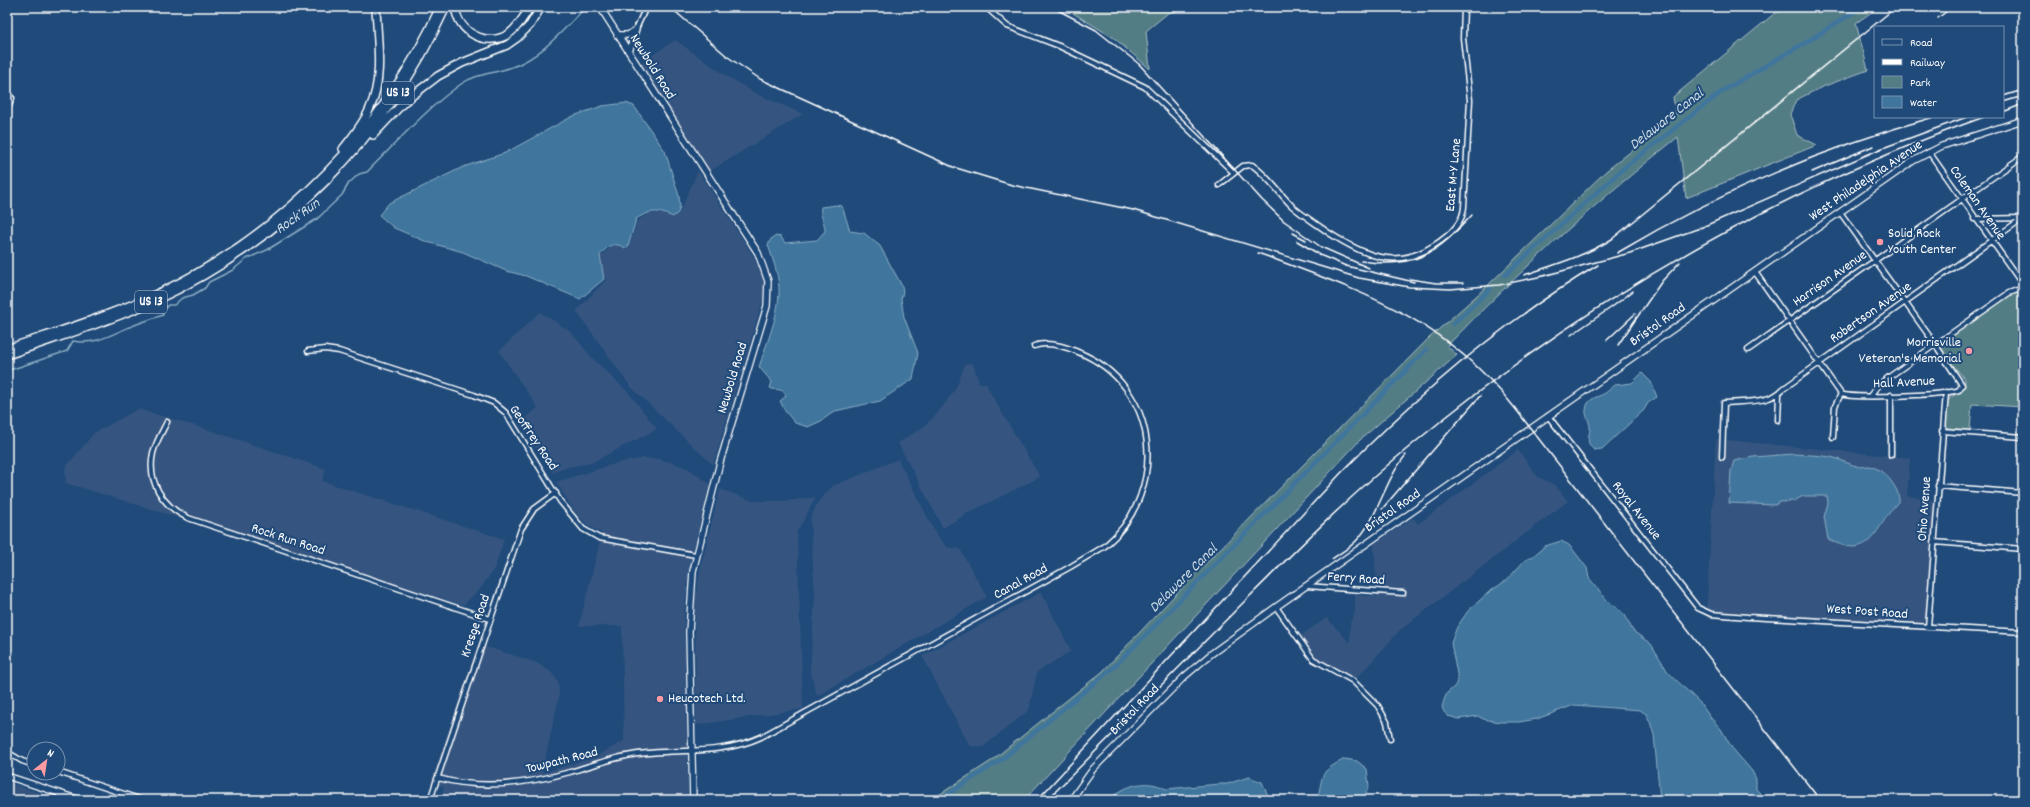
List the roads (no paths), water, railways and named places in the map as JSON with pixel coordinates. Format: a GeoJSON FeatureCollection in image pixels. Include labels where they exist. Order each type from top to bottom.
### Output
{"type":"FeatureCollection","features":[{"type":"Feature","properties":{"kind":"highway"},"geometry":{"type":"LineString","coordinates":[[312,188],[358,128],[373,103],[378,71],[376,7]]}},
{"type":"Feature","properties":{"kind":"highway","name":"US 13"},"geometry":{"type":"LineString","coordinates":[[7,349],[120,309],[176,284],[241,245],[277,218],[312,188],[344,155],[382,108],[415,56],[440,7]]}},
{"type":"Feature","properties":{"kind":"highway","name":"US 13"},"geometry":{"type":"LineString","coordinates":[[7,355],[122,314],[192,282],[269,232],[304,202],[337,170],[368,135],[399,92],[420,59],[446,7]]}},
{"type":"Feature","properties":{"kind":"highway"},"geometry":{"type":"LineString","coordinates":[[455,7],[459,20],[466,30],[478,37],[488,39],[501,37],[512,32],[530,7]]}},
{"type":"Feature","properties":{"kind":"highway"},"geometry":{"type":"LineString","coordinates":[[337,170],[361,148],[415,92],[454,66],[514,41],[528,29],[541,7]]}},
{"type":"Feature","properties":{"kind":"main road","name":"Newbold Road"},"geometry":{"type":"LineString","coordinates":[[600,7],[758,253],[768,281],[767,306],[720,462],[696,555],[690,592],[689,617],[693,800]]}},
{"type":"Feature","properties":{"kind":"main road"},"geometry":{"type":"LineString","coordinates":[[617,35],[628,35],[636,29]]}},
{"type":"Feature","properties":{"kind":"main road"},"geometry":{"type":"LineString","coordinates":[[629,52],[636,29]]}},
{"type":"Feature","properties":{"kind":"main road","name":"West Philadelphia Avenue"},"geometry":{"type":"LineString","coordinates":[[1754,272],[1929,152],[2023,120]]}},
{"type":"Feature","properties":{"kind":"main road","name":"Bristol Road"},"geometry":{"type":"LineString","coordinates":[[1071,800],[1093,770],[1188,673],[1211,654],[1754,272]]}},
{"type":"Feature","properties":{"kind":"main road"},"geometry":{"type":"LineString","coordinates":[[7,776],[80,800]]}},
{"type":"Feature","properties":{"kind":"street"},"geometry":{"type":"LineString","coordinates":[[636,29],[646,7]]}},
{"type":"Feature","properties":{"kind":"street"},"geometry":{"type":"LineString","coordinates":[[986,7],[1007,26],[1059,46],[1145,87],[1234,174]]}},
{"type":"Feature","properties":{"kind":"street","name":"East M-Y Lane"},"geometry":{"type":"LineString","coordinates":[[1219,185],[1245,165],[1252,166],[1304,215],[1351,246],[1372,256],[1388,258],[1405,257],[1421,252],[1436,244],[1463,217],[1470,100],[1463,38],[1464,7]]}},
{"type":"Feature","properties":{"kind":"street"},"geometry":{"type":"LineString","coordinates":[[7,110],[12,98]]}},
{"type":"Feature","properties":{"kind":"street","name":"Coleman Avenue"},"geometry":{"type":"LineString","coordinates":[[1929,152],[2023,287]]}},
{"type":"Feature","properties":{"kind":"street","name":"Harrison Avenue"},"geometry":{"type":"LineString","coordinates":[[1748,350],[2023,156]]}},
{"type":"Feature","properties":{"kind":"street"},"geometry":{"type":"LineString","coordinates":[[1840,212],[1935,344]]}},
{"type":"Feature","properties":{"kind":"street"},"geometry":{"type":"LineString","coordinates":[[1974,218],[2023,218]]}},
{"type":"Feature","properties":{"kind":"street","name":"Robertson Avenue"},"geometry":{"type":"LineString","coordinates":[[1722,457],[1724,403],[1766,399],[1778,395],[1783,389],[2023,218]]}},
{"type":"Feature","properties":{"kind":"street"},"geometry":{"type":"LineString","coordinates":[[1754,272],[1841,394],[1835,406],[1833,437]]}},
{"type":"Feature","properties":{"kind":"street"},"geometry":{"type":"LineString","coordinates":[[1870,396],[1879,384],[1935,344],[2009,293],[2023,287]]}},
{"type":"Feature","properties":{"kind":"street","name":"Canal Road"},"geometry":{"type":"LineString","coordinates":[[692,751],[736,746],[761,737],[1096,553],[1118,534],[1137,507],[1147,474],[1147,444],[1143,423],[1137,407],[1122,384],[1108,370],[1091,358],[1060,346],[1041,344],[1034,346]]}},
{"type":"Feature","properties":{"kind":"street","name":"Hall Avenue"},"geometry":{"type":"LineString","coordinates":[[1841,394],[1870,396],[1959,390],[1961,388],[1961,383],[1935,344]]}},
{"type":"Feature","properties":{"kind":"street","name":"Geoffrey Road"},"geometry":{"type":"LineString","coordinates":[[308,351],[325,349],[339,351],[474,395],[494,403],[511,419],[556,493],[578,525],[594,536],[696,555]]}},
{"type":"Feature","properties":{"kind":"street","name":"Ohio Avenue"},"geometry":{"type":"LineString","coordinates":[[1928,627],[1946,392]]}},
{"type":"Feature","properties":{"kind":"street"},"geometry":{"type":"LineString","coordinates":[[1778,395],[1778,420]]}},
{"type":"Feature","properties":{"kind":"street"},"geometry":{"type":"LineString","coordinates":[[1891,395],[1891,455]]}},
{"type":"Feature","properties":{"kind":"street","name":"Royal Avenue"},"geometry":{"type":"LineString","coordinates":[[1548,416],[1698,608],[1710,614]]}},
{"type":"Feature","properties":{"kind":"street","name":"Rock Run Road"},"geometry":{"type":"LineString","coordinates":[[167,422],[155,445],[152,470],[154,483],[160,496],[176,512],[188,518],[490,619]]}},
{"type":"Feature","properties":{"kind":"street"},"geometry":{"type":"LineString","coordinates":[[1942,431],[2023,437]]}},
{"type":"Feature","properties":{"kind":"street"},"geometry":{"type":"LineString","coordinates":[[1938,486],[2023,493]]}},
{"type":"Feature","properties":{"kind":"street","name":"Kresge Road"},"geometry":{"type":"LineString","coordinates":[[430,800],[514,548],[525,521],[534,509],[556,493]]}},
{"type":"Feature","properties":{"kind":"street"},"geometry":{"type":"LineString","coordinates":[[1934,542],[2023,549]]}},
{"type":"Feature","properties":{"kind":"street","name":"Ferry Road"},"geometry":{"type":"LineString","coordinates":[[1306,586],[1403,593]]}},
{"type":"Feature","properties":{"kind":"street"},"geometry":{"type":"LineString","coordinates":[[1276,607],[1313,659],[1353,681],[1378,706],[1387,722],[1390,739]]}},
{"type":"Feature","properties":{"kind":"street","name":"West Post Road"},"geometry":{"type":"LineString","coordinates":[[1710,614],[2023,632]]}},
{"type":"Feature","properties":{"kind":"street","name":"Towpath Road"},"geometry":{"type":"LineString","coordinates":[[438,778],[472,784],[524,782],[560,775],[630,755],[692,751]]}},
{"type":"Feature","properties":{"kind":"street"},"geometry":{"type":"LineString","coordinates":[[7,752],[26,762]]}},
{"type":"Feature","properties":{"kind":"street"},"geometry":{"type":"LineString","coordinates":[[66,775],[142,800]]}},
{"type":"Feature","properties":{"kind":"street"},"geometry":{"type":"LineString","coordinates":[[58,800],[60,794]]}},
{"type":"Feature","properties":{"kind":"water"},"geometry":{"type":"Polygon","coordinates":[[[626,103],[634,106],[665,151],[679,196],[680,207],[678,213],[673,217],[663,213],[654,212],[636,219],[628,247],[625,248],[614,245],[608,247],[600,255],[604,279],[580,299],[526,276],[506,271],[463,252],[427,242],[394,228],[379,215],[389,203],[463,167],[505,153],[573,116],[602,106],[626,103]]]}},
{"type":"Feature","properties":{"kind":"water"},"geometry":{"type":"Polygon","coordinates":[[[836,205],[842,206],[850,231],[864,233],[880,246],[902,286],[903,292],[901,299],[904,317],[918,353],[913,379],[880,401],[835,411],[821,421],[808,427],[795,423],[785,411],[780,401],[786,396],[781,390],[770,388],[772,382],[759,367],[774,321],[779,294],[777,275],[768,245],[771,239],[776,236],[781,237],[785,243],[817,240],[825,231],[821,207],[836,205]]]}},
{"type":"Feature","properties":{"kind":"water"},"geometry":{"type":"Polygon","coordinates":[[[1642,373],[1651,382],[1657,397],[1648,403],[1644,410],[1602,449],[1594,450],[1589,445],[1588,440],[1590,425],[1586,412],[1587,405],[1591,400],[1605,393],[1614,385],[1632,383],[1642,373]]]}},
{"type":"Feature","properties":{"kind":"water"},"geometry":{"type":"Polygon","coordinates":[[[1794,454],[1831,457],[1860,467],[1869,466],[1880,470],[1894,485],[1899,496],[1899,501],[1871,539],[1864,544],[1855,547],[1843,545],[1828,539],[1824,517],[1828,503],[1827,496],[1803,496],[1794,501],[1780,502],[1775,505],[1729,503],[1731,471],[1734,461],[1753,457],[1794,454]]]}},
{"type":"Feature","properties":{"kind":"water"},"geometry":{"type":"Polygon","coordinates":[[[1561,541],[1569,545],[1574,551],[1587,568],[1589,578],[1607,600],[1625,615],[1633,631],[1651,644],[1668,672],[1701,704],[1721,729],[1732,748],[1752,771],[1756,779],[1756,789],[1767,800],[1660,800],[1654,735],[1646,714],[1640,710],[1574,705],[1537,719],[1519,722],[1500,722],[1483,719],[1478,716],[1459,719],[1448,716],[1444,712],[1442,707],[1444,700],[1447,693],[1455,686],[1458,679],[1451,643],[1457,627],[1468,611],[1489,592],[1507,580],[1525,560],[1532,557],[1545,546],[1561,541]]]}},
{"type":"Feature","properties":{"kind":"water"},"geometry":{"type":"Polygon","coordinates":[[[1345,759],[1357,761],[1367,769],[1369,786],[1363,800],[1317,800],[1322,779],[1326,771],[1336,763],[1345,759]]]}},
{"type":"Feature","properties":{"kind":"water"},"geometry":{"type":"Polygon","coordinates":[[[1249,777],[1262,782],[1270,800],[1109,800],[1122,790],[1136,785],[1151,784],[1166,789],[1227,784],[1249,777]]]}},
{"type":"Feature","properties":{"kind":"waterway","name":"Rock Run"},"geometry":{"type":"LineString","coordinates":[[7,371],[67,351],[73,341],[95,341],[108,337],[136,324],[163,315],[163,311],[168,305],[174,305],[182,298],[193,295],[205,288],[209,282],[233,270],[246,259],[267,250],[317,219],[342,195],[349,183],[359,174],[367,172],[412,126],[448,94],[467,80],[523,63],[542,50],[583,10],[590,7]]}},
{"type":"Feature","properties":{"kind":"waterway","name":"Delaware Canal"},"geometry":{"type":"LineString","coordinates":[[1505,275],[1624,168],[1724,90],[1808,41],[1862,7]]}},
{"type":"Feature","properties":{"kind":"waterway","name":"Delaware Canal"},"geometry":{"type":"LineString","coordinates":[[1453,324],[1490,289]]}},
{"type":"Feature","properties":{"kind":"waterway","name":"Delaware Canal"},"geometry":{"type":"LineString","coordinates":[[939,800],[1002,759],[1114,667],[1426,350]]}},
{"type":"Feature","properties":{"kind":"railway"},"geometry":{"type":"LineString","coordinates":[[670,7],[728,57],[760,79],[953,167],[1012,185],[1133,210],[1359,278],[1409,287],[1450,289],[1499,285],[1543,276],[1630,253],[1700,228],[1880,149],[1964,118]]}},
{"type":"Feature","properties":{"kind":"railway"},"geometry":{"type":"LineString","coordinates":[[1052,7],[1096,30],[1139,64],[1262,200],[1284,221],[1321,247],[1369,268]]}},
{"type":"Feature","properties":{"kind":"railway"},"geometry":{"type":"LineString","coordinates":[[1524,275],[1558,264],[1602,245],[1612,239],[1896,7]]}},
{"type":"Feature","properties":{"kind":"railway"},"geometry":{"type":"LineString","coordinates":[[1938,18],[1952,7]]}},
{"type":"Feature","properties":{"kind":"railway"},"geometry":{"type":"LineString","coordinates":[[2004,96],[2023,90]]}},
{"type":"Feature","properties":{"kind":"railway"},"geometry":{"type":"LineString","coordinates":[[2004,102],[2023,96]]}},
{"type":"Feature","properties":{"kind":"railway"},"geometry":{"type":"LineString","coordinates":[[2004,112],[2023,104]]}},
{"type":"Feature","properties":{"kind":"railway"},"geometry":{"type":"LineString","coordinates":[[1617,253],[1654,231],[1771,174],[1852,143],[1931,118]]}},
{"type":"Feature","properties":{"kind":"railway"},"geometry":{"type":"LineString","coordinates":[[1047,800],[1256,590],[1367,483],[1414,443],[1479,392],[1546,343],[1614,297],[1685,255],[1758,215],[1832,179],[1907,146],[1981,118]]}},
{"type":"Feature","properties":{"kind":"railway"},"geometry":{"type":"LineString","coordinates":[[1812,172],[1873,146]]}},
{"type":"Feature","properties":{"kind":"railway"},"geometry":{"type":"LineString","coordinates":[[1361,261],[1396,263],[1424,256],[1447,240],[1472,215]]}},
{"type":"Feature","properties":{"kind":"railway"},"geometry":{"type":"LineString","coordinates":[[1293,233],[1306,240]]}},
{"type":"Feature","properties":{"kind":"railway"},"geometry":{"type":"LineString","coordinates":[[1297,241],[1322,256],[1346,266],[1414,282]]}},
{"type":"Feature","properties":{"kind":"railway"},"geometry":{"type":"LineString","coordinates":[[1258,253],[1332,281],[1398,310],[1458,350],[1486,376],[1514,407],[1820,800]]}},
{"type":"Feature","properties":{"kind":"railway"},"geometry":{"type":"LineString","coordinates":[[1618,345],[1662,281],[1680,262]]}},
{"type":"Feature","properties":{"kind":"railway"},"geometry":{"type":"LineString","coordinates":[[1037,800],[1341,473],[1400,415],[1463,360],[1529,310],[1598,265]]}},
{"type":"Feature","properties":{"kind":"railway"},"geometry":{"type":"LineString","coordinates":[[1410,279],[1436,283],[1463,283]]}},
{"type":"Feature","properties":{"kind":"railway"},"geometry":{"type":"LineString","coordinates":[[1571,335],[1633,291]]}},
{"type":"Feature","properties":{"kind":"railway"},"geometry":{"type":"LineString","coordinates":[[1607,340],[1635,314]]}},
{"type":"Feature","properties":{"kind":"railway"},"geometry":{"type":"LineString","coordinates":[[1382,509],[1480,396]]}},
{"type":"Feature","properties":{"kind":"railway"},"geometry":{"type":"LineString","coordinates":[[1332,559],[1351,546],[1365,531],[1392,476],[1406,455]]}},
{"type":"Feature","properties":{"kind":"place","name":"Solid Rock Youth Center"},"geometry":{"type":"Point","coordinates":[1880,242]}},
{"type":"Feature","properties":{"kind":"place","name":"Morrisville Veteran's Memorial"},"geometry":{"type":"Point","coordinates":[1969,351]}},
{"type":"Feature","properties":{"kind":"place","name":"Heucotech Ltd."},"geometry":{"type":"Point","coordinates":[660,699]}}]}
